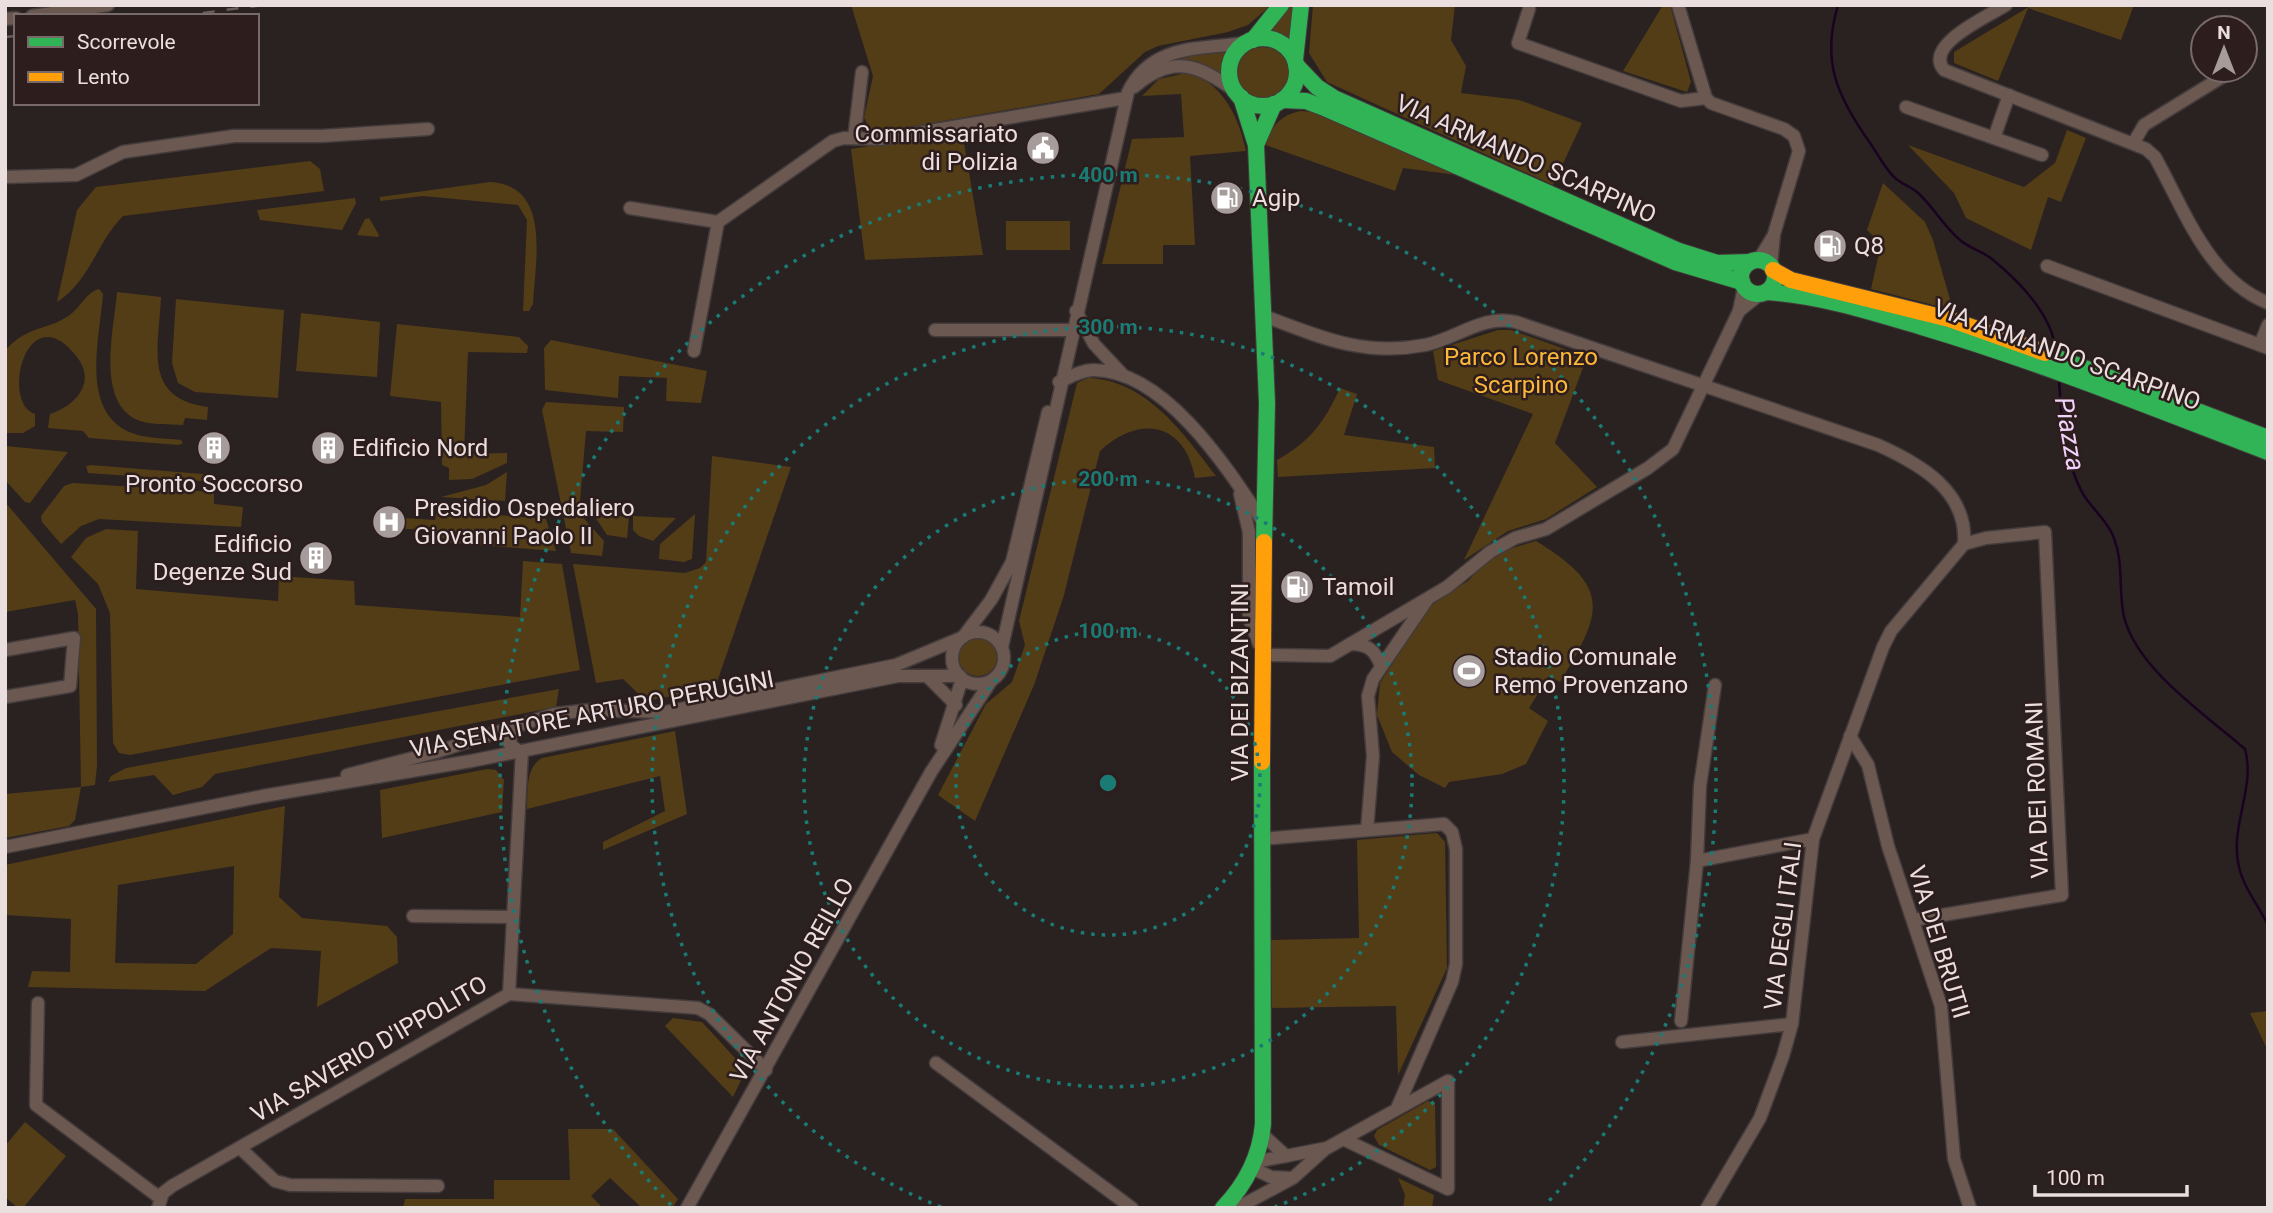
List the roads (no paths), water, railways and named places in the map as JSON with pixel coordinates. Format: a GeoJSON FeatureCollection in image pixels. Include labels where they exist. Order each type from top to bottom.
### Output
{"type":"FeatureCollection","features":[{"type":"Feature","properties":{"kind":"street"},"geometry":{"type":"LineString","coordinates":[[47,14],[108,5]]}},
{"type":"Feature","properties":{"kind":"street"},"geometry":{"type":"LineString","coordinates":[[1238,94],[1230,70],[1232,60],[1281,5]]}},
{"type":"Feature","properties":{"kind":"street"},"geometry":{"type":"LineString","coordinates":[[631,208],[718,222],[833,141],[854,138],[881,139],[1127,95],[1143,78],[1178,65],[1209,72],[1238,94],[1260,106],[1278,102],[1295,85],[1301,5]]}},
{"type":"Feature","properties":{"kind":"street"},"geometry":{"type":"LineString","coordinates":[[1678,5],[1706,98],[1711,103],[1784,129],[1798,142],[1800,150],[1763,265]]}},
{"type":"Feature","properties":{"kind":"street"},"geometry":{"type":"LineString","coordinates":[[2006,5],[1940,49],[1939,64],[1944,70],[2134,142],[2155,157],[2216,266],[2238,288],[2268,303]]}},
{"type":"Feature","properties":{"kind":"street"},"geometry":{"type":"LineString","coordinates":[[1529,9],[1518,43],[1681,101],[1706,98]]}},
{"type":"Feature","properties":{"kind":"street"},"geometry":{"type":"LineString","coordinates":[[1059,382],[1052,435],[1002,647],[1002,670],[990,681],[976,684],[961,678],[952,657],[962,638],[991,600],[1012,562],[1047,416],[1072,330],[1127,95],[1137,74],[1159,57],[1273,40],[1282,44],[1296,62]]}},
{"type":"Feature","properties":{"kind":"street","name":"VIA ARMANDO SCARPINO"},"geometry":{"type":"LineString","coordinates":[[1296,62],[1317,87],[1334,98],[1626,228],[1717,263],[1763,265],[1791,280],[1949,319],[2268,452]]}},
{"type":"Feature","properties":{"kind":"street"},"geometry":{"type":"LineString","coordinates":[[854,138],[862,72]]}},
{"type":"Feature","properties":{"kind":"street"},"geometry":{"type":"LineString","coordinates":[[2134,142],[2144,125],[2209,84]]}},
{"type":"Feature","properties":{"kind":"street","name":"VIA DEI BIZANTINI"},"geometry":{"type":"LineString","coordinates":[[1223,1208],[1253,1165],[1263,1135],[1262,652],[1259,529],[1265,491],[1264,316],[1256,145],[1238,94]]}},
{"type":"Feature","properties":{"kind":"street"},"geometry":{"type":"LineString","coordinates":[[1994,138],[2009,95]]}},
{"type":"Feature","properties":{"kind":"street","name":"VIA ARMANDO SCARPINO"},"geometry":{"type":"LineString","coordinates":[[1278,102],[1306,101],[1322,107],[1675,262],[1763,293],[1784,293],[1877,314],[2044,360]]}},
{"type":"Feature","properties":{"kind":"street","name":"VIA DEI BIZANTINI"},"geometry":{"type":"LineString","coordinates":[[1256,145],[1278,102]]}},
{"type":"Feature","properties":{"kind":"street"},"geometry":{"type":"LineString","coordinates":[[1906,107],[2042,155]]}},
{"type":"Feature","properties":{"kind":"street"},"geometry":{"type":"LineString","coordinates":[[5,177],[76,175],[124,152],[222,138],[323,136],[428,129]]}},
{"type":"Feature","properties":{"kind":"street"},"geometry":{"type":"LineString","coordinates":[[694,351],[718,222]]}},
{"type":"Feature","properties":{"kind":"street"},"geometry":{"type":"LineString","coordinates":[[1262,652],[1317,658],[1330,656],[1447,587],[1490,551],[1515,538],[1546,528],[1648,468],[1673,449],[1739,311],[1744,269],[1763,265]]}},
{"type":"Feature","properties":{"kind":"street"},"geometry":{"type":"LineString","coordinates":[[1739,311],[1775,281],[1763,265]]}},
{"type":"Feature","properties":{"kind":"street"},"geometry":{"type":"LineString","coordinates":[[2047,266],[2264,346],[2268,325]]}},
{"type":"Feature","properties":{"kind":"street"},"geometry":{"type":"LineString","coordinates":[[1076,312],[1094,344],[1124,376],[1155,394],[1200,432],[1239,487],[1259,529]]}},
{"type":"Feature","properties":{"kind":"street"},"geometry":{"type":"LineString","coordinates":[[1264,316],[1360,349],[1425,345],[1496,319],[1505,319],[1878,445],[1909,459],[1932,474],[1949,492],[1960,513],[1965,531],[1964,544]]}},
{"type":"Feature","properties":{"kind":"street"},"geometry":{"type":"LineString","coordinates":[[936,330],[1072,330]]}},
{"type":"Feature","properties":{"kind":"street"},"geometry":{"type":"LineString","coordinates":[[1059,382],[1082,371],[1096,370],[1124,376]]}},
{"type":"Feature","properties":{"kind":"street","name":"VIA ARMANDO SCARPINO"},"geometry":{"type":"LineString","coordinates":[[2088,377],[2268,438]]}},
{"type":"Feature","properties":{"kind":"street"},"geometry":{"type":"LineString","coordinates":[[1239,487],[1251,498],[1265,491]]}},
{"type":"Feature","properties":{"kind":"street","name":"VIA DEI ROMANI"},"geometry":{"type":"LineString","coordinates":[[1913,920],[2063,895],[2045,532],[1986,538],[1964,544]]}},
{"type":"Feature","properties":{"kind":"street","name":"VIA DEGLI ITALI"},"geometry":{"type":"LineString","coordinates":[[1707,1208],[1760,1118],[1792,1024],[1813,839],[1850,736],[1891,631],[1964,544]]}},
{"type":"Feature","properties":{"kind":"street"},"geometry":{"type":"LineString","coordinates":[[1367,831],[1373,756],[1368,696],[1373,679],[1430,595]]}},
{"type":"Feature","properties":{"kind":"street"},"geometry":{"type":"LineString","coordinates":[[962,638],[985,632],[992,635],[1002,647]]}},
{"type":"Feature","properties":{"kind":"street"},"geometry":{"type":"LineString","coordinates":[[5,650],[74,638],[70,686],[5,697]]}},
{"type":"Feature","properties":{"kind":"street","name":"VIA SENATORE ARTURO PERUGINI"},"geometry":{"type":"LineString","coordinates":[[262,796],[436,752],[515,725],[562,713],[603,710],[657,712],[677,709],[896,665],[962,638]]}},
{"type":"Feature","properties":{"kind":"street"},"geometry":{"type":"LineString","coordinates":[[1350,644],[1369,648],[1377,654],[1381,666]]}},
{"type":"Feature","properties":{"kind":"street","name":"VIA SENATORE ARTURO PERUGINI"},"geometry":{"type":"LineString","coordinates":[[5,847],[262,796],[520,751],[898,676],[961,678]]}},
{"type":"Feature","properties":{"kind":"street"},"geometry":{"type":"LineString","coordinates":[[929,678],[956,705]]}},
{"type":"Feature","properties":{"kind":"street","name":"VIA ANTONIO REILLO"},"geometry":{"type":"LineString","coordinates":[[931,772],[956,705],[961,678]]}},
{"type":"Feature","properties":{"kind":"street","name":"VIA ANTONIO REILLO"},"geometry":{"type":"LineString","coordinates":[[687,1208],[931,772],[990,681]]}},
{"type":"Feature","properties":{"kind":"street"},"geometry":{"type":"LineString","coordinates":[[1681,1021],[1698,861],[1700,786],[1715,685]]}},
{"type":"Feature","properties":{"kind":"street"},"geometry":{"type":"LineString","coordinates":[[600,734],[610,729],[614,721],[603,710]]}},
{"type":"Feature","properties":{"kind":"street","name":"VIA SAVERIO D'IPPOLITO"},"geometry":{"type":"LineString","coordinates":[[159,1203],[172,1186],[509,994],[520,751],[509,743],[515,725]]}},
{"type":"Feature","properties":{"kind":"street","name":"VIA DEI BRUTII"},"geometry":{"type":"LineString","coordinates":[[1850,736],[1868,765],[1888,846],[1941,1006],[1954,1159],[1970,1208]]}},
{"type":"Feature","properties":{"kind":"street"},"geometry":{"type":"LineString","coordinates":[[1262,839],[1444,824],[1452,832],[1456,849],[1455,964],[1452,982],[1398,1106]]}},
{"type":"Feature","properties":{"kind":"street"},"geometry":{"type":"LineString","coordinates":[[1698,861],[1813,839]]}},
{"type":"Feature","properties":{"kind":"street"},"geometry":{"type":"LineString","coordinates":[[413,916],[512,917]]}},
{"type":"Feature","properties":{"kind":"street"},"geometry":{"type":"LineString","coordinates":[[509,994],[698,1008],[709,1014],[766,1070]]}},
{"type":"Feature","properties":{"kind":"street"},"geometry":{"type":"LineString","coordinates":[[38,1003],[36,1105],[159,1203]]}},
{"type":"Feature","properties":{"kind":"street"},"geometry":{"type":"LineString","coordinates":[[1622,1042],[1792,1024]]}},
{"type":"Feature","properties":{"kind":"street"},"geometry":{"type":"LineString","coordinates":[[936,1063],[1132,1208]]}},
{"type":"Feature","properties":{"kind":"street"},"geometry":{"type":"LineString","coordinates":[[1237,1208],[1293,1178],[1327,1148],[1398,1106],[1448,1081],[1448,1189],[1343,1139]]}},
{"type":"Feature","properties":{"kind":"street"},"geometry":{"type":"LineString","coordinates":[[1263,1135],[1286,1156]]}},
{"type":"Feature","properties":{"kind":"street"},"geometry":{"type":"LineString","coordinates":[[240,1148],[275,1181],[290,1185],[438,1186]]}},
{"type":"Feature","properties":{"kind":"street"},"geometry":{"type":"LineString","coordinates":[[1253,1165],[1327,1148]]}},
{"type":"Feature","properties":{"kind":"street"},"geometry":{"type":"LineString","coordinates":[[1253,1165],[1271,1177],[1293,1178]]}},
{"type":"Feature","properties":{"kind":"waterway","name":"Piazza"},"geometry":{"type":"LineString","coordinates":[[1838,5],[1833,25],[1832,61],[1841,94],[1858,126],[1895,178],[1917,192],[1960,240],[1992,259],[2024,289],[2049,326],[2056,352]]}},
{"type":"Feature","properties":{"kind":"waterway","name":"Piazza"},"geometry":{"type":"LineString","coordinates":[[2059,380],[2063,423],[2072,468],[2083,494],[2114,538],[2119,558],[2124,617],[2131,636],[2143,655],[2175,690],[2245,749],[2247,778],[2237,852],[2244,882],[2268,925]]}},
{"type":"Feature","properties":{"kind":"railway"},"geometry":{"type":"LineString","coordinates":[[194,14],[264,5]]}},
{"type":"Feature","properties":{"kind":"railway"},"geometry":{"type":"LineString","coordinates":[[5,37],[14,36]]}},
{"type":"Feature","properties":{"kind":"place","name":"Commissariato di Polizia"},"geometry":{"type":"Point","coordinates":[1043,148]}},
{"type":"Feature","properties":{"kind":"place","name":"Agip"},"geometry":{"type":"Point","coordinates":[1227,198]}},
{"type":"Feature","properties":{"kind":"place","name":"Q8"},"geometry":{"type":"Point","coordinates":[1830,246]}},
{"type":"Feature","properties":{"kind":"place","name":"Pronto Soccorso"},"geometry":{"type":"Point","coordinates":[214,448]}},
{"type":"Feature","properties":{"kind":"place","name":"Edificio Nord"},"geometry":{"type":"Point","coordinates":[328,448]}},
{"type":"Feature","properties":{"kind":"place","name":"Presidio Ospedaliero Giovanni Paolo II"},"geometry":{"type":"Point","coordinates":[389,522]}},
{"type":"Feature","properties":{"kind":"place","name":"Edificio Degenze Sud"},"geometry":{"type":"Point","coordinates":[316,558]}},
{"type":"Feature","properties":{"kind":"place","name":"Tamoil"},"geometry":{"type":"Point","coordinates":[1297,587]}},
{"type":"Feature","properties":{"kind":"place","name":"Stadio Comunale Remo Provenzano"},"geometry":{"type":"Point","coordinates":[1469,671]}},
{"type":"Feature","properties":{"kind":"park label","name":"Parco Lorenzo Scarpino"},"geometry":{"type":"Point","coordinates":[1521,371]}}]}
